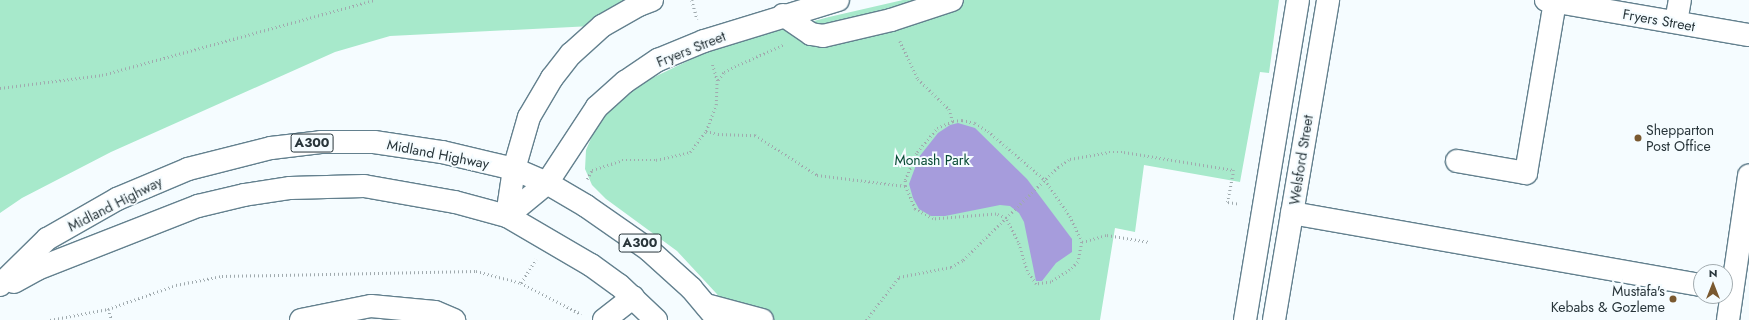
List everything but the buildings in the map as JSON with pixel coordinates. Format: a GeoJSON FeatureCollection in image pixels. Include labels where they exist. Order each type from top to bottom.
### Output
{"type":"FeatureCollection","features":[{"type":"Feature","properties":{"kind":"main road"},"geometry":{"type":"LineString","coordinates":[[507,216],[514,168],[529,117],[552,78],[571,54],[602,26],[639,5],[652,0]]}},
{"type":"Feature","properties":{"kind":"main road","name":"Fryers Street"},"geometry":{"type":"LineString","coordinates":[[507,216],[547,183],[597,106],[625,82],[658,60],[685,48],[783,15],[838,0]]}},
{"type":"Feature","properties":{"kind":"main road"},"geometry":{"type":"LineString","coordinates":[[783,15],[809,34],[823,36],[891,20],[952,0]]}},
{"type":"Feature","properties":{"kind":"main road","name":"Welsford Street"},"geometry":{"type":"LineString","coordinates":[[1245,320],[1298,0]]}},
{"type":"Feature","properties":{"kind":"main road","name":"Welsford Street"},"geometry":{"type":"LineString","coordinates":[[1274,320],[1328,0]]}},
{"type":"Feature","properties":{"kind":"main road"},"geometry":{"type":"LineString","coordinates":[[1676,22],[1680,0]]}},
{"type":"Feature","properties":{"kind":"main road"},"geometry":{"type":"LineString","coordinates":[[1457,161],[1526,173],[1550,1]]}},
{"type":"Feature","properties":{"kind":"main road","name":"Fryers Street"},"geometry":{"type":"LineString","coordinates":[[1550,1],[1749,35]]}},
{"type":"Feature","properties":{"kind":"main road"},"geometry":{"type":"LineString","coordinates":[[1276,133],[1305,138]]}},
{"type":"Feature","properties":{"kind":"main road","name":"Midland Highway"},"geometry":{"type":"LineString","coordinates":[[0,285],[47,239],[84,217],[146,186],[220,158],[271,148],[321,142],[374,142],[442,152],[514,168],[547,183],[624,230],[649,250],[712,312]]}},
{"type":"Feature","properties":{"kind":"main road"},"geometry":{"type":"LineString","coordinates":[[1733,268],[1749,176]]}},
{"type":"Feature","properties":{"kind":"main road","name":"Midland Highway"},"geometry":{"type":"LineString","coordinates":[[0,290],[37,269],[163,219],[206,204],[275,190],[364,186],[447,200],[507,216],[584,261],[632,297],[656,320]]}},
{"type":"Feature","properties":{"kind":"main road"},"geometry":{"type":"LineString","coordinates":[[1292,213],[1693,285]]}},
{"type":"Feature","properties":{"kind":"main road"},"geometry":{"type":"LineString","coordinates":[[1256,252],[1285,256]]}},
{"type":"Feature","properties":{"kind":"main road"},"geometry":{"type":"LineString","coordinates":[[604,320],[632,297]]}},
{"type":"Feature","properties":{"kind":"main road"},"geometry":{"type":"LineString","coordinates":[[1728,320],[1729,304]]}},
{"type":"Feature","properties":{"kind":"main road"},"geometry":{"type":"LineString","coordinates":[[301,320],[371,306],[435,312],[454,320]]}},
{"type":"Feature","properties":{"kind":"main road"},"geometry":{"type":"LineString","coordinates":[[712,312],[762,320]]}},
{"type":"Feature","properties":{"kind":"path"},"geometry":{"type":"LineString","coordinates":[[0,88],[102,75],[375,0]]}},
{"type":"Feature","properties":{"kind":"path"},"geometry":{"type":"LineString","coordinates":[[891,20],[918,79],[949,109],[953,121]]}},
{"type":"Feature","properties":{"kind":"path"},"geometry":{"type":"LineString","coordinates":[[592,170],[622,160],[656,160],[690,152],[706,131],[716,105],[717,81],[724,72],[809,34]]}},
{"type":"Feature","properties":{"kind":"path"},"geometry":{"type":"LineString","coordinates":[[953,121],[975,123],[988,131],[1045,180],[1070,216],[1082,242],[1078,262],[1070,270],[1051,282],[1036,284],[1026,271],[1018,242],[1006,218],[996,214],[933,219],[915,209],[905,186],[909,168],[917,152],[937,128],[953,121]]}},
{"type":"Feature","properties":{"kind":"path"},"geometry":{"type":"LineString","coordinates":[[706,131],[718,134],[755,135],[817,175],[905,186]]}},
{"type":"Feature","properties":{"kind":"path"},"geometry":{"type":"LineString","coordinates":[[866,320],[899,277],[951,267],[963,260],[1012,214],[1045,180],[1070,159],[1109,152],[1148,155],[1234,170],[1228,202],[1263,208]]}},
{"type":"Feature","properties":{"kind":"path"},"geometry":{"type":"LineString","coordinates":[[1082,242],[1107,235],[1149,242]]}},
{"type":"Feature","properties":{"kind":"path"},"geometry":{"type":"LineString","coordinates":[[50,320],[108,310],[176,285],[222,276],[476,271],[521,283],[583,315]]}},
{"type":"Feature","properties":{"kind":"path"},"geometry":{"type":"LineString","coordinates":[[108,310],[112,320]]}},
{"type":"Feature","properties":{"kind":"green space"},"geometry":{"type":"Polygon","coordinates":[[[0,0],[644,0],[592,26],[390,36],[335,52],[111,152],[22,198],[0,213],[0,0]]]}},
{"type":"Feature","properties":{"kind":"green space","name":"Monash Park"},"geometry":{"type":"Polygon","coordinates":[[[903,0],[1279,0],[1269,73],[1260,72],[1240,182],[1144,165],[1135,232],[1115,228],[1100,320],[741,320],[677,251],[606,199],[592,185],[585,169],[586,150],[596,127],[617,102],[648,80],[717,47],[829,17],[903,0]]]}},
{"type":"Feature","properties":{"kind":"shaded area"},"geometry":{"type":"Polygon","coordinates":[[[958,123],[975,128],[1027,179],[1072,239],[1072,252],[1056,263],[1042,281],[1036,281],[1024,222],[1019,213],[1010,206],[1000,205],[945,216],[931,216],[919,209],[913,198],[909,184],[919,157],[938,133],[950,125],[958,123]]]}},
{"type":"Feature","properties":{"kind":"place","name":"Shepparton Post Office"},"geometry":{"type":"Point","coordinates":[1638,138]}},
{"type":"Feature","properties":{"kind":"place","name":"Mustafa's Kebabs & Gozleme"},"geometry":{"type":"Point","coordinates":[1673,299]}}]}
